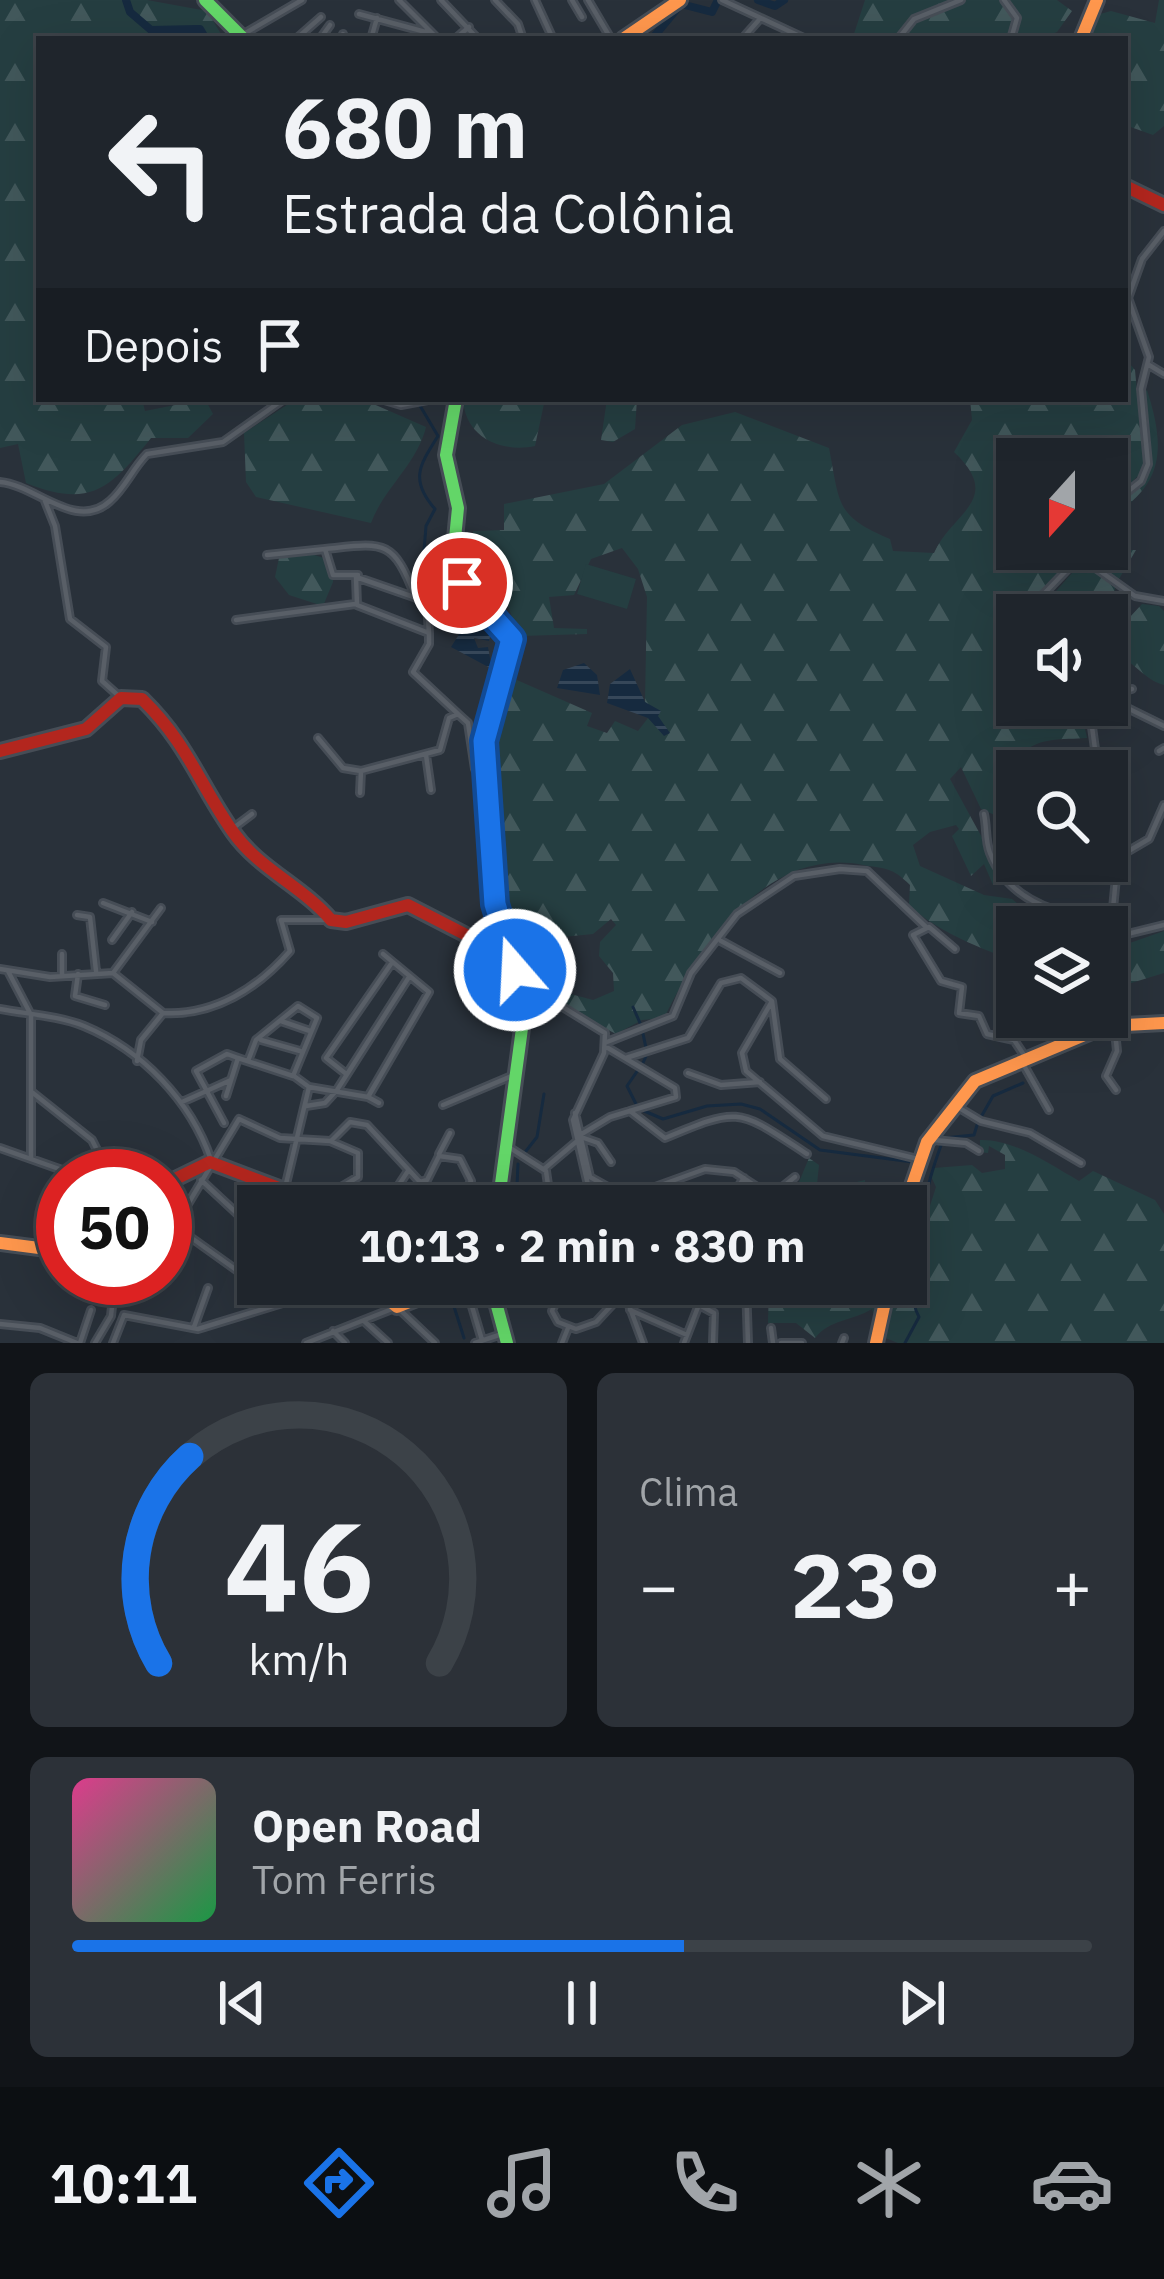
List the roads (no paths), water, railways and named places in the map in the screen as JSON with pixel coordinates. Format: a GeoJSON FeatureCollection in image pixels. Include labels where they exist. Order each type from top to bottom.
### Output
{"type":"FeatureCollection","features":[{"type":"Feature","properties":{"kind":"main road"},"geometry":{"type":"LineString","coordinates":[[627,36],[680,0]]}},
{"type":"Feature","properties":{"kind":"main road"},"geometry":{"type":"LineString","coordinates":[[1082,36],[1097,0]]}},
{"type":"Feature","properties":{"kind":"main road"},"geometry":{"type":"LineString","coordinates":[[212,1],[242,36]]}},
{"type":"Feature","properties":{"kind":"main road"},"geometry":{"type":"LineString","coordinates":[[1128,187],[1164,205]]}},
{"type":"Feature","properties":{"kind":"main road"},"geometry":{"type":"LineString","coordinates":[[455,402],[446,455],[458,508],[451,543],[468,591],[512,639],[485,726],[495,904],[518,978],[524,1021],[501,1185]]}},
{"type":"Feature","properties":{"kind":"main road"},"geometry":{"type":"LineString","coordinates":[[0,751],[86,729],[121,698],[142,699],[170,722],[231,830],[268,870],[306,891],[331,920],[346,922],[408,905],[495,946],[513,960]]}},
{"type":"Feature","properties":{"kind":"main road"},"geometry":{"type":"LineString","coordinates":[[1128,1024],[1164,1023]]}},
{"type":"Feature","properties":{"kind":"main road"},"geometry":{"type":"LineString","coordinates":[[910,1185],[928,1140],[975,1081],[1075,1038]]}},
{"type":"Feature","properties":{"kind":"main road"},"geometry":{"type":"LineString","coordinates":[[192,1170],[211,1161],[276,1185]]}},
{"type":"Feature","properties":{"kind":"main road"},"geometry":{"type":"LineString","coordinates":[[0,1243],[36,1248]]}},
{"type":"Feature","properties":{"kind":"main road"},"geometry":{"type":"LineString","coordinates":[[395,1305],[402,1305]]}},
{"type":"Feature","properties":{"kind":"main road"},"geometry":{"type":"LineString","coordinates":[[496,1305],[504,1339]]}},
{"type":"Feature","properties":{"kind":"main road"},"geometry":{"type":"LineString","coordinates":[[876,1343],[884,1305]]}},
{"type":"Feature","properties":{"kind":"street"},"geometry":{"type":"LineString","coordinates":[[245,36],[302,0]]}},
{"type":"Feature","properties":{"kind":"street"},"geometry":{"type":"LineString","coordinates":[[399,0],[434,36]]}},
{"type":"Feature","properties":{"kind":"street"},"geometry":{"type":"LineString","coordinates":[[441,0],[476,36]]}},
{"type":"Feature","properties":{"kind":"street"},"geometry":{"type":"LineString","coordinates":[[495,0],[519,25],[522,36]]}},
{"type":"Feature","properties":{"kind":"street"},"geometry":{"type":"LineString","coordinates":[[536,0],[552,36]]}},
{"type":"Feature","properties":{"kind":"street"},"geometry":{"type":"LineString","coordinates":[[572,0],[582,17]]}},
{"type":"Feature","properties":{"kind":"street"},"geometry":{"type":"LineString","coordinates":[[588,0],[608,36]]}},
{"type":"Feature","properties":{"kind":"street"},"geometry":{"type":"LineString","coordinates":[[722,0],[798,36]]}},
{"type":"Feature","properties":{"kind":"street"},"geometry":{"type":"LineString","coordinates":[[900,36],[914,19],[961,0]]}},
{"type":"Feature","properties":{"kind":"street"},"geometry":{"type":"LineString","coordinates":[[1004,0],[1017,18],[1012,36]]}},
{"type":"Feature","properties":{"kind":"street"},"geometry":{"type":"LineString","coordinates":[[359,14],[432,36]]}},
{"type":"Feature","properties":{"kind":"street"},"geometry":{"type":"LineString","coordinates":[[299,36],[321,16]]}},
{"type":"Feature","properties":{"kind":"street"},"geometry":{"type":"LineString","coordinates":[[372,36],[377,18]]}},
{"type":"Feature","properties":{"kind":"street"},"geometry":{"type":"LineString","coordinates":[[745,36],[758,21]]}},
{"type":"Feature","properties":{"kind":"street"},"geometry":{"type":"LineString","coordinates":[[322,36],[330,25]]}},
{"type":"Feature","properties":{"kind":"street"},"geometry":{"type":"LineString","coordinates":[[458,36],[469,26]]}},
{"type":"Feature","properties":{"kind":"street"},"geometry":{"type":"LineString","coordinates":[[405,36],[411,28]]}},
{"type":"Feature","properties":{"kind":"street"},"geometry":{"type":"LineString","coordinates":[[1128,489],[1146,473],[1141,389],[1149,364],[1128,298],[1142,259],[1164,231]]}},
{"type":"Feature","properties":{"kind":"street"},"geometry":{"type":"LineString","coordinates":[[1149,364],[1164,374]]}},
{"type":"Feature","properties":{"kind":"street"},"geometry":{"type":"LineString","coordinates":[[0,482],[68,510],[101,507],[147,454],[224,442],[280,402]]}},
{"type":"Feature","properties":{"kind":"street"},"geometry":{"type":"LineString","coordinates":[[43,496],[55,526],[70,619],[106,647],[102,681],[121,698]]}},
{"type":"Feature","properties":{"kind":"street"},"geometry":{"type":"LineString","coordinates":[[267,555],[388,547],[398,555],[415,597]]}},
{"type":"Feature","properties":{"kind":"street"},"geometry":{"type":"LineString","coordinates":[[325,549],[333,575],[358,575],[427,602],[468,591]]}},
{"type":"Feature","properties":{"kind":"street"},"geometry":{"type":"LineString","coordinates":[[1045,594],[1071,570]]}},
{"type":"Feature","properties":{"kind":"street"},"geometry":{"type":"LineString","coordinates":[[1098,570],[1135,596],[1164,601]]}},
{"type":"Feature","properties":{"kind":"street"},"geometry":{"type":"LineString","coordinates":[[356,604],[358,575]]}},
{"type":"Feature","properties":{"kind":"street"},"geometry":{"type":"LineString","coordinates":[[427,602],[429,644],[413,672],[470,727],[475,766],[487,782]]}},
{"type":"Feature","properties":{"kind":"street"},"geometry":{"type":"LineString","coordinates":[[236,620],[356,604],[429,633]]}},
{"type":"Feature","properties":{"kind":"street"},"geometry":{"type":"LineString","coordinates":[[1128,690],[1132,689]]}},
{"type":"Feature","properties":{"kind":"street"},"geometry":{"type":"LineString","coordinates":[[1128,707],[1164,722]]}},
{"type":"Feature","properties":{"kind":"street"},"geometry":{"type":"LineString","coordinates":[[318,738],[342,767],[361,771],[442,748],[449,718],[458,714]]}},
{"type":"Feature","properties":{"kind":"street"},"geometry":{"type":"LineString","coordinates":[[427,755],[431,790]]}},
{"type":"Feature","properties":{"kind":"street"},"geometry":{"type":"LineString","coordinates":[[359,793],[361,771]]}},
{"type":"Feature","properties":{"kind":"street"},"geometry":{"type":"LineString","coordinates":[[1128,851],[1149,839],[1164,805]]}},
{"type":"Feature","properties":{"kind":"street"},"geometry":{"type":"LineString","coordinates":[[231,830],[252,814]]}},
{"type":"Feature","properties":{"kind":"street"},"geometry":{"type":"LineString","coordinates":[[983,814],[990,855],[1028,898],[1044,906]]}},
{"type":"Feature","properties":{"kind":"street"},"geometry":{"type":"LineString","coordinates":[[605,1185],[587,1172],[575,1113],[607,1044],[674,1016],[691,973],[721,941],[740,911],[786,880],[840,868],[867,872],[955,949]]}},
{"type":"Feature","properties":{"kind":"street"},"geometry":{"type":"LineString","coordinates":[[103,903],[152,922]]}},
{"type":"Feature","properties":{"kind":"street"},"geometry":{"type":"LineString","coordinates":[[112,974],[161,908]]}},
{"type":"Feature","properties":{"kind":"street"},"geometry":{"type":"LineString","coordinates":[[112,940],[132,912]]}},
{"type":"Feature","properties":{"kind":"street"},"geometry":{"type":"LineString","coordinates":[[77,914],[91,917],[96,971]]}},
{"type":"Feature","properties":{"kind":"street"},"geometry":{"type":"LineString","coordinates":[[0,969],[62,976],[96,971],[112,974],[163,1013],[184,1013],[247,992],[290,951],[281,920],[331,920]]}},
{"type":"Feature","properties":{"kind":"street"},"geometry":{"type":"LineString","coordinates":[[1128,934],[1164,925]]}},
{"type":"Feature","properties":{"kind":"street"},"geometry":{"type":"LineString","coordinates":[[926,927],[913,938],[941,981],[962,988],[959,1013],[980,1017],[991,1036],[1014,1040],[1049,1110]]}},
{"type":"Feature","properties":{"kind":"street"},"geometry":{"type":"LineString","coordinates":[[721,941],[780,973]]}},
{"type":"Feature","properties":{"kind":"street"},"geometry":{"type":"LineString","coordinates":[[62,954],[62,976]]}},
{"type":"Feature","properties":{"kind":"street"},"geometry":{"type":"LineString","coordinates":[[368,1096],[428,996],[383,954]]}},
{"type":"Feature","properties":{"kind":"street"},"geometry":{"type":"LineString","coordinates":[[346,1074],[326,1058],[391,964]]}},
{"type":"Feature","properties":{"kind":"street"},"geometry":{"type":"LineString","coordinates":[[8,971],[31,1015],[31,1157]]}},
{"type":"Feature","properties":{"kind":"street"},"geometry":{"type":"LineString","coordinates":[[79,974],[75,996],[105,1005]]}},
{"type":"Feature","properties":{"kind":"street"},"geometry":{"type":"LineString","coordinates":[[306,1106],[325,1103],[337,1090],[409,977]]}},
{"type":"Feature","properties":{"kind":"street"},"geometry":{"type":"LineString","coordinates":[[626,1058],[688,1038],[728,977],[754,983],[772,1001],[780,1058],[826,1099]]}},
{"type":"Feature","properties":{"kind":"street"},"geometry":{"type":"LineString","coordinates":[[518,978],[545,1000],[592,1022],[607,1044],[677,1094],[671,1102],[630,1112],[580,1137],[544,1168]]}},
{"type":"Feature","properties":{"kind":"street"},"geometry":{"type":"LineString","coordinates":[[772,1001],[742,1053],[743,1066],[823,1136],[918,1159]]}},
{"type":"Feature","properties":{"kind":"street"},"geometry":{"type":"LineString","coordinates":[[261,1040],[298,1006],[317,1018],[293,1076]]}},
{"type":"Feature","properties":{"kind":"street"},"geometry":{"type":"LineString","coordinates":[[0,1009],[82,1025],[137,1061],[173,1088],[211,1161]]}},
{"type":"Feature","properties":{"kind":"street"},"geometry":{"type":"LineString","coordinates":[[137,1061],[141,1040],[163,1013]]}},
{"type":"Feature","properties":{"kind":"street"},"geometry":{"type":"LineString","coordinates":[[281,1022],[310,1031]]}},
{"type":"Feature","properties":{"kind":"street"},"geometry":{"type":"LineString","coordinates":[[1114,1038],[1116,1055],[1106,1076],[1116,1090]]}},
{"type":"Feature","properties":{"kind":"street"},"geometry":{"type":"LineString","coordinates":[[248,1061],[256,1040],[300,1052]]}},
{"type":"Feature","properties":{"kind":"street"},"geometry":{"type":"LineString","coordinates":[[224,1123],[196,1068],[222,1055],[293,1076],[309,1087],[368,1096],[379,1103]]}},
{"type":"Feature","properties":{"kind":"street"},"geometry":{"type":"LineString","coordinates":[[226,1096],[238,1058]]}},
{"type":"Feature","properties":{"kind":"street"},"geometry":{"type":"LineString","coordinates":[[443,1105],[519,1073]]}},
{"type":"Feature","properties":{"kind":"street"},"geometry":{"type":"LineString","coordinates":[[688,1073],[718,1084],[760,1082]]}},
{"type":"Feature","properties":{"kind":"street"},"geometry":{"type":"LineString","coordinates":[[182,1102],[231,1080]]}},
{"type":"Feature","properties":{"kind":"street"},"geometry":{"type":"LineString","coordinates":[[708,1089],[718,1084]]}},
{"type":"Feature","properties":{"kind":"street"},"geometry":{"type":"LineString","coordinates":[[285,1185],[309,1087]]}},
{"type":"Feature","properties":{"kind":"street"},"geometry":{"type":"LineString","coordinates":[[33,1093],[98,1149]]}},
{"type":"Feature","properties":{"kind":"street"},"geometry":{"type":"LineString","coordinates":[[953,1104],[981,1121],[1024,1131],[1081,1163]]}},
{"type":"Feature","properties":{"kind":"street"},"geometry":{"type":"LineString","coordinates":[[630,1112],[665,1138],[698,1120],[741,1117],[807,1154]]}},
{"type":"Feature","properties":{"kind":"street"},"geometry":{"type":"LineString","coordinates":[[192,1196],[239,1119],[295,1141],[330,1141],[360,1157],[360,1173],[346,1185]]}},
{"type":"Feature","properties":{"kind":"street"},"geometry":{"type":"LineString","coordinates":[[330,1141],[350,1122],[367,1125],[424,1182],[450,1132]]}},
{"type":"Feature","properties":{"kind":"street"},"geometry":{"type":"LineString","coordinates":[[580,1137],[598,1144],[611,1162]]}},
{"type":"Feature","properties":{"kind":"street"},"geometry":{"type":"LineString","coordinates":[[580,1137],[588,1185]]}},
{"type":"Feature","properties":{"kind":"street"},"geometry":{"type":"LineString","coordinates":[[928,1140],[966,1143],[979,1151]]}},
{"type":"Feature","properties":{"kind":"street"},"geometry":{"type":"LineString","coordinates":[[507,1145],[544,1168],[551,1185]]}},
{"type":"Feature","properties":{"kind":"street"},"geometry":{"type":"LineString","coordinates":[[0,1148],[36,1159]]}},
{"type":"Feature","properties":{"kind":"street"},"geometry":{"type":"LineString","coordinates":[[439,1156],[460,1159],[471,1174],[466,1185]]}},
{"type":"Feature","properties":{"kind":"street"},"geometry":{"type":"LineString","coordinates":[[658,1185],[696,1170],[722,1169],[773,1196],[795,1177]]}},
{"type":"Feature","properties":{"kind":"street"},"geometry":{"type":"LineString","coordinates":[[399,1185],[408,1171]]}},
{"type":"Feature","properties":{"kind":"street"},"geometry":{"type":"LineString","coordinates":[[739,1185],[744,1178]]}},
{"type":"Feature","properties":{"kind":"street"},"geometry":{"type":"LineString","coordinates":[[201,1180],[237,1212]]}},
{"type":"Feature","properties":{"kind":"street"},"geometry":{"type":"LineString","coordinates":[[192,1237],[237,1274]]}},
{"type":"Feature","properties":{"kind":"street"},"geometry":{"type":"LineString","coordinates":[[194,1330],[208,1288]]}},
{"type":"Feature","properties":{"kind":"street"},"geometry":{"type":"LineString","coordinates":[[94,1343],[112,1305]]}},
{"type":"Feature","properties":{"kind":"street"},"geometry":{"type":"LineString","coordinates":[[113,1343],[126,1315],[194,1330],[236,1322],[269,1305]]}},
{"type":"Feature","properties":{"kind":"street"},"geometry":{"type":"LineString","coordinates":[[471,1305],[479,1342],[504,1339]]}},
{"type":"Feature","properties":{"kind":"street"},"geometry":{"type":"LineString","coordinates":[[554,1305],[552,1311],[568,1328]]}},
{"type":"Feature","properties":{"kind":"street"},"geometry":{"type":"LineString","coordinates":[[568,1328],[590,1326],[611,1305]]}},
{"type":"Feature","properties":{"kind":"street"},"geometry":{"type":"LineString","coordinates":[[628,1305],[642,1339],[633,1343]]}},
{"type":"Feature","properties":{"kind":"street"},"geometry":{"type":"LineString","coordinates":[[684,1343],[699,1305]]}},
{"type":"Feature","properties":{"kind":"street"},"geometry":{"type":"LineString","coordinates":[[703,1305],[715,1315],[713,1343]]}},
{"type":"Feature","properties":{"kind":"street"},"geometry":{"type":"LineString","coordinates":[[747,1305],[748,1343]]}},
{"type":"Feature","properties":{"kind":"street"},"geometry":{"type":"LineString","coordinates":[[306,1343],[397,1307],[434,1343]]}},
{"type":"Feature","properties":{"kind":"street"},"geometry":{"type":"LineString","coordinates":[[0,1324],[40,1328],[79,1343],[91,1310]]}},
{"type":"Feature","properties":{"kind":"street"},"geometry":{"type":"LineString","coordinates":[[630,1310],[687,1335]]}},
{"type":"Feature","properties":{"kind":"street"},"geometry":{"type":"LineString","coordinates":[[364,1321],[388,1343]]}},
{"type":"Feature","properties":{"kind":"street"},"geometry":{"type":"LineString","coordinates":[[562,1343],[568,1328]]}},
{"type":"Feature","properties":{"kind":"street"},"geometry":{"type":"LineString","coordinates":[[771,1328],[777,1343],[802,1343]]}},
{"type":"Feature","properties":{"kind":"street"},"geometry":{"type":"LineString","coordinates":[[333,1331],[345,1343]]}},
{"type":"Feature","properties":{"kind":"water"},"geometry":{"type":"Polygon","coordinates":[[[460,599],[479,615],[476,619],[483,630],[492,628],[489,641],[474,638],[478,648],[488,647],[492,669],[451,647],[463,628],[447,623],[440,608],[460,599]]]}},
{"type":"Feature","properties":{"kind":"water"},"geometry":{"type":"Polygon","coordinates":[[[584,663],[597,675],[600,695],[557,688],[563,670],[584,663]]]}},
{"type":"Feature","properties":{"kind":"water"},"geometry":{"type":"Polygon","coordinates":[[[630,669],[645,702],[661,711],[658,716],[670,733],[664,736],[648,718],[607,703],[610,684],[630,669]]]}},
{"type":"Feature","properties":{"kind":"waterway"},"geometry":{"type":"LineString","coordinates":[[126,0],[130,12],[151,30],[200,29],[204,36]]}},
{"type":"Feature","properties":{"kind":"waterway"},"geometry":{"type":"LineString","coordinates":[[654,36],[681,4],[712,12],[718,0]]}},
{"type":"Feature","properties":{"kind":"waterway"},"geometry":{"type":"LineString","coordinates":[[758,0],[775,6],[784,0]]}},
{"type":"Feature","properties":{"kind":"waterway"},"geometry":{"type":"LineString","coordinates":[[419,404],[438,436],[420,472],[422,489],[435,509],[426,526],[423,563],[456,600]]}},
{"type":"Feature","properties":{"kind":"waterway"},"geometry":{"type":"LineString","coordinates":[[633,1007],[640,1023]]}},
{"type":"Feature","properties":{"kind":"waterway"},"geometry":{"type":"LineString","coordinates":[[642,1029],[646,1048]]}},
{"type":"Feature","properties":{"kind":"waterway"},"geometry":{"type":"LineString","coordinates":[[642,1065],[647,1054]]}},
{"type":"Feature","properties":{"kind":"waterway"},"geometry":{"type":"LineString","coordinates":[[637,1106],[627,1086],[638,1070]]}},
{"type":"Feature","properties":{"kind":"waterway"},"geometry":{"type":"LineString","coordinates":[[981,1117],[993,1096],[1023,1083]]}},
{"type":"Feature","properties":{"kind":"waterway"},"geometry":{"type":"LineString","coordinates":[[526,1151],[537,1137],[544,1094]]}},
{"type":"Feature","properties":{"kind":"waterway"},"geometry":{"type":"LineString","coordinates":[[642,1110],[663,1119],[707,1106],[741,1104],[760,1109],[820,1150],[913,1162]]}},
{"type":"Feature","properties":{"kind":"waterway"},"geometry":{"type":"LineString","coordinates":[[905,1343],[919,1317],[912,1280],[914,1255],[938,1154],[944,1138],[974,1135],[978,1122]]}},
{"type":"Feature","properties":{"kind":"waterway"},"geometry":{"type":"LineString","coordinates":[[517,1185],[518,1164]]}},
{"type":"Feature","properties":{"kind":"waterway"},"geometry":{"type":"LineString","coordinates":[[454,1305],[464,1338]]}}]}
